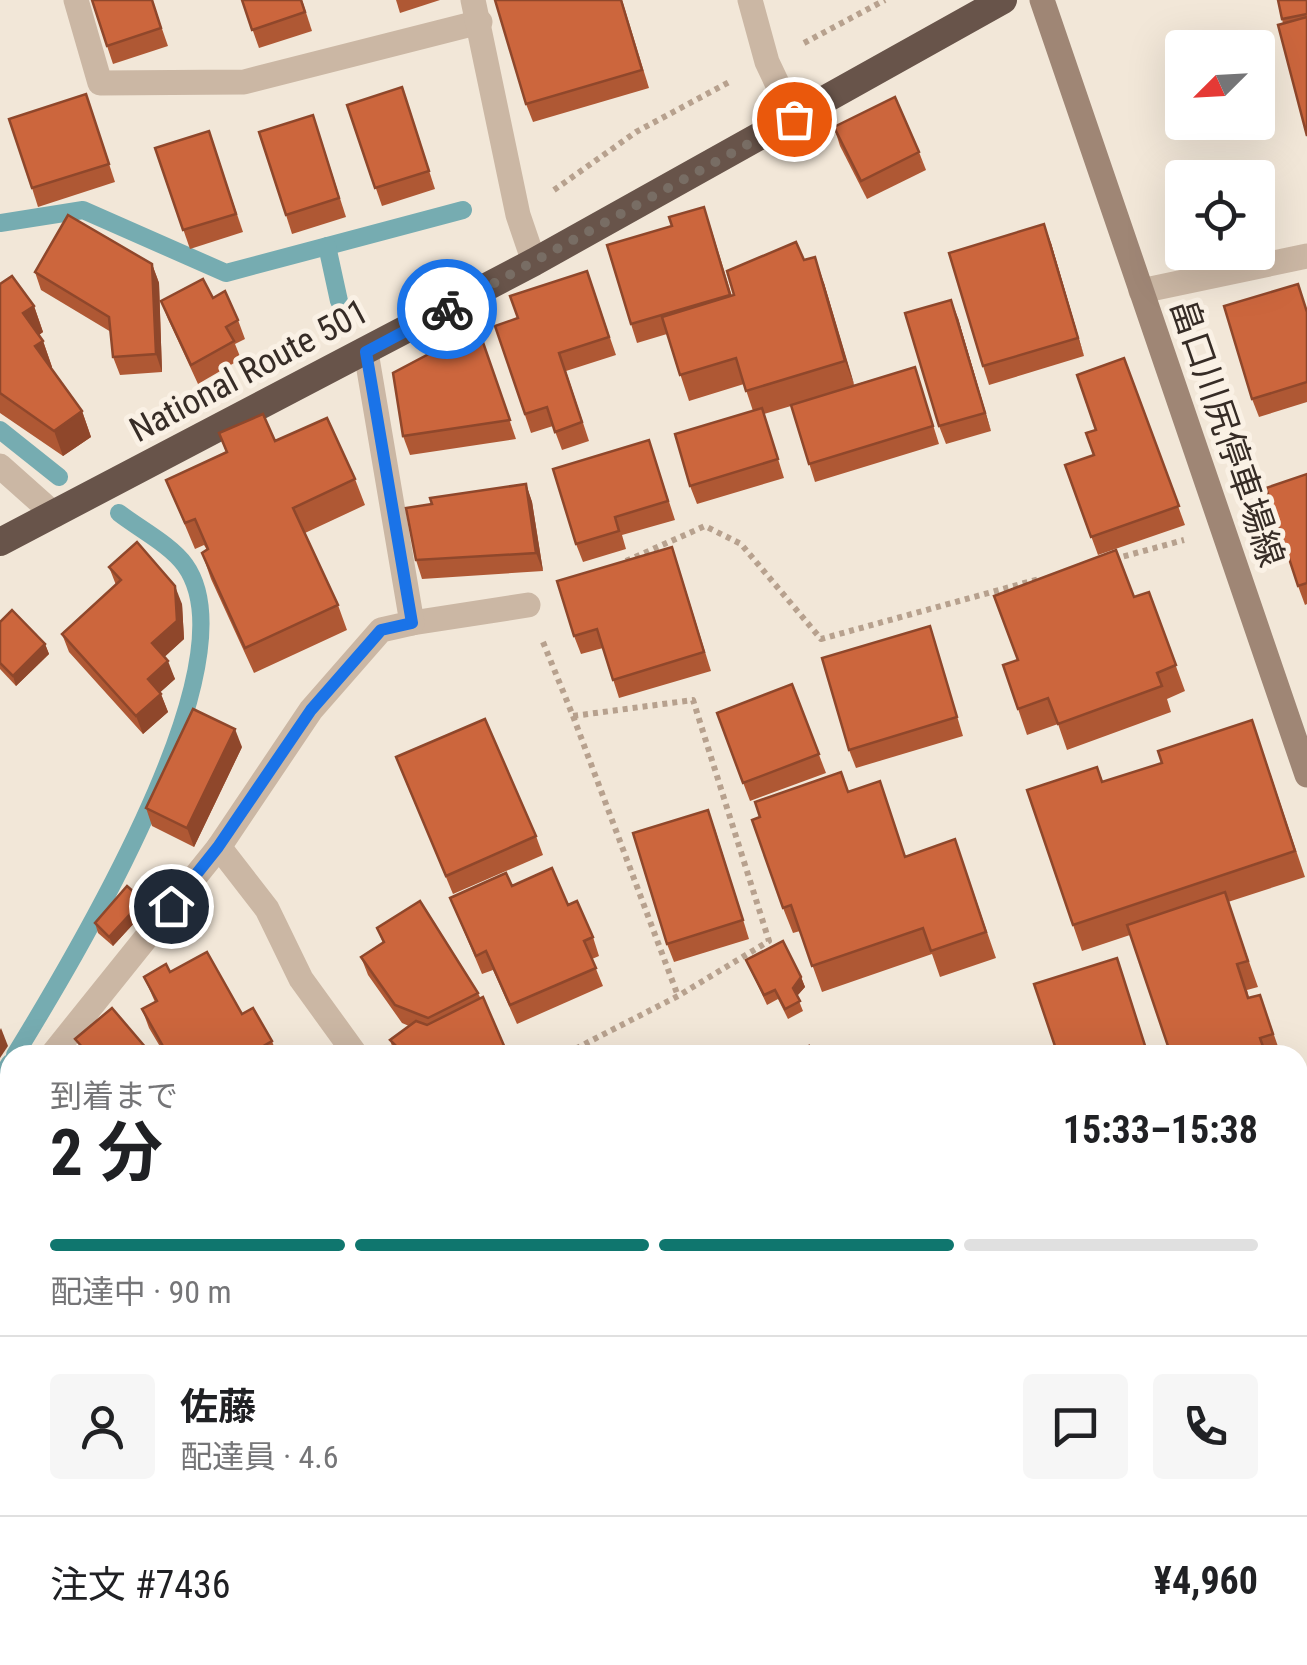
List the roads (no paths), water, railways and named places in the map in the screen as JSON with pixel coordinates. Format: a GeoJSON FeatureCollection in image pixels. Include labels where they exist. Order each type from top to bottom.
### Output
{"type":"FeatureCollection","features":[{"type":"Feature","properties":{"kind":"highway","name":"National Route 501"},"geometry":{"type":"LineString","coordinates":[[0,542],[534,262],[1003,0]]}},
{"type":"Feature","properties":{"kind":"main road","name":"畠口川尻停車場線"},"geometry":{"type":"LineString","coordinates":[[1042,0],[1307,775]]}},
{"type":"Feature","properties":{"kind":"street"},"geometry":{"type":"LineString","coordinates":[[76,0],[100,83],[244,82],[477,11],[518,215],[534,262]]}},
{"type":"Feature","properties":{"kind":"street"},"geometry":{"type":"LineString","coordinates":[[750,0],[767,62],[794,119]]}},
{"type":"Feature","properties":{"kind":"street"},"geometry":{"type":"LineString","coordinates":[[1141,291],[1307,256]]}},
{"type":"Feature","properties":{"kind":"street"},"geometry":{"type":"LineString","coordinates":[[366,352],[412,623]]}},
{"type":"Feature","properties":{"kind":"street"},"geometry":{"type":"LineString","coordinates":[[0,466],[55,515]]}},
{"type":"Feature","properties":{"kind":"street"},"geometry":{"type":"LineString","coordinates":[[60,1045],[218,847],[311,710],[381,630],[528,605]]}},
{"type":"Feature","properties":{"kind":"street"},"geometry":{"type":"LineString","coordinates":[[218,847],[267,908],[301,979],[349,1045]]}},
{"type":"Feature","properties":{"kind":"waterway"},"geometry":{"type":"LineString","coordinates":[[0,223],[83,210],[226,273],[463,210]]}},
{"type":"Feature","properties":{"kind":"waterway"},"geometry":{"type":"LineString","coordinates":[[327,246],[339,301]]}},
{"type":"Feature","properties":{"kind":"waterway"},"geometry":{"type":"LineString","coordinates":[[0,430],[59,477]]}},
{"type":"Feature","properties":{"kind":"waterway"},"geometry":{"type":"LineString","coordinates":[[21,1045],[75,954],[147,813],[176,739],[196,670],[200,610],[185,565],[119,513]]}}]}
